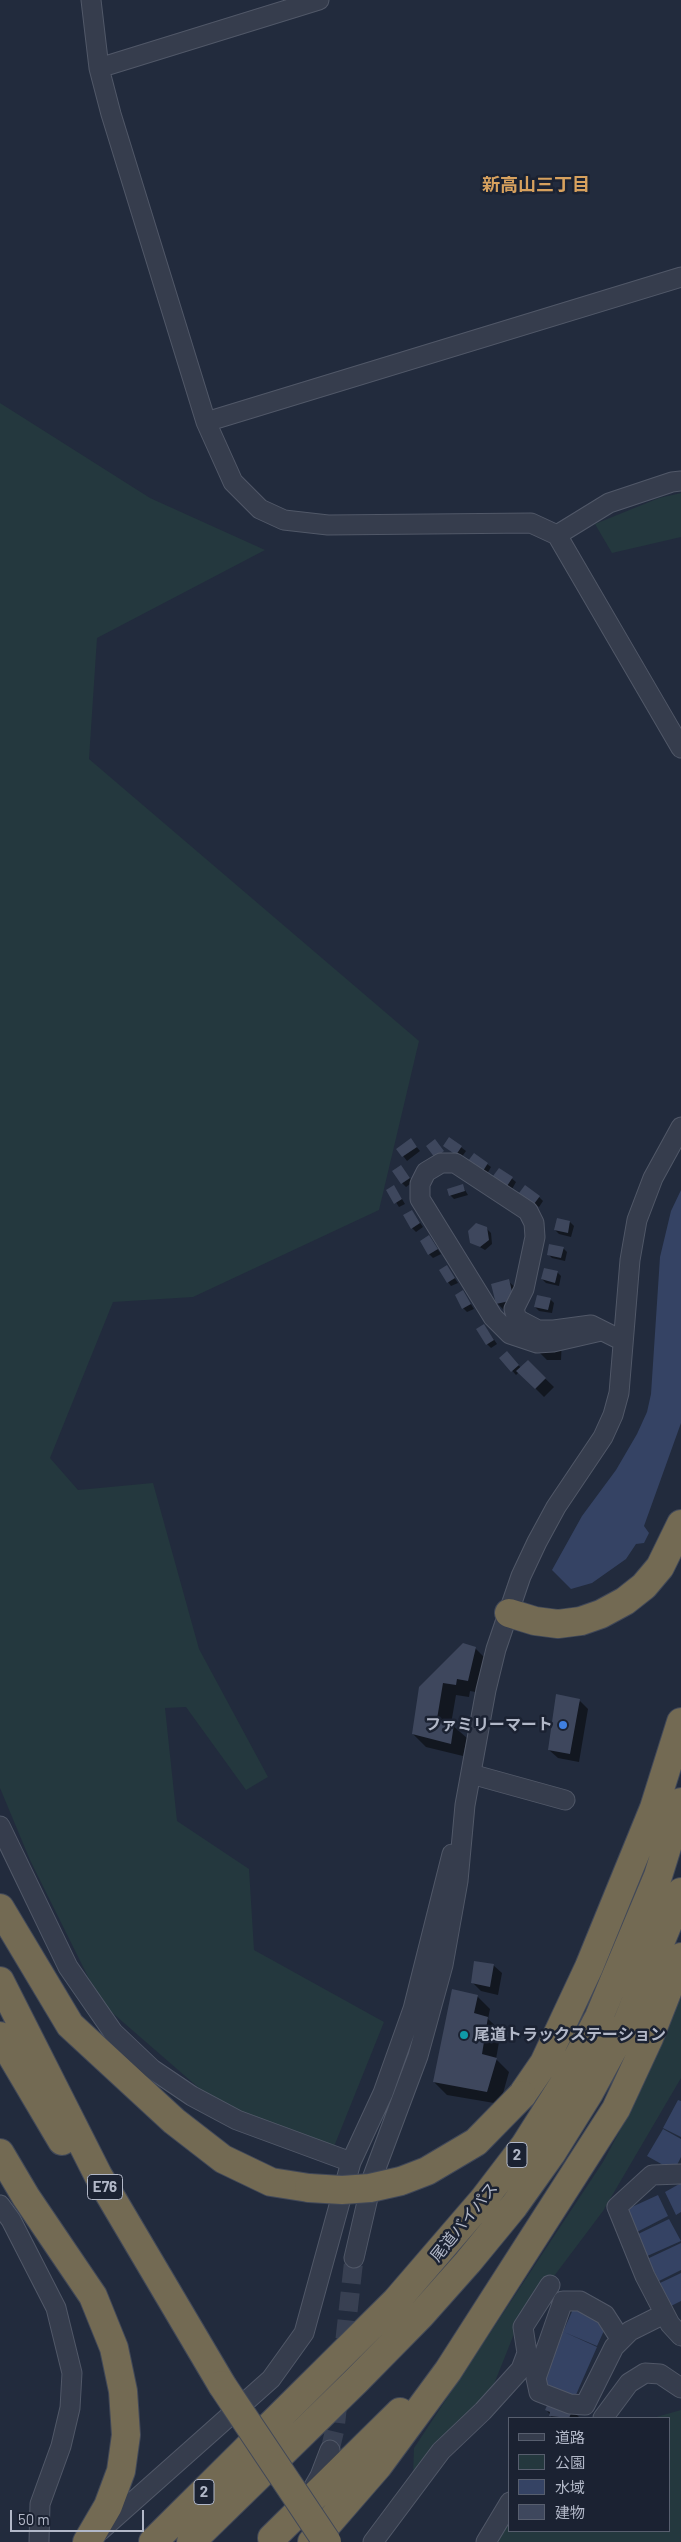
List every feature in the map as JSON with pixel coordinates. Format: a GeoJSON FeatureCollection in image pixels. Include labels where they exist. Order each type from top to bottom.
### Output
{"type":"FeatureCollection","features":[{"type":"Feature","properties":{"kind":"highway"},"geometry":{"type":"LineString","coordinates":[[509,1613],[535,1621],[558,1624],[581,1621],[601,1614],[624,1601],[644,1586],[660,1567],[681,1524]]}},
{"type":"Feature","properties":{"kind":"highway"},"geometry":{"type":"LineString","coordinates":[[0,1908],[70,2025],[167,2115],[223,2159],[271,2182],[309,2188],[342,2190],[370,2188],[401,2181],[428,2171],[476,2142],[522,2095],[544,2063],[589,1967],[654,1808],[681,1722]]}},
{"type":"Feature","properties":{"kind":"highway","name":"尾道バイパス"},"geometry":{"type":"LineString","coordinates":[[153,2542],[396,2301],[483,2200],[525,2145],[563,2085],[599,2018],[658,1876],[681,1802]]}},
{"type":"Feature","properties":{"kind":"highway","name":"尾道バイパス"},"geometry":{"type":"LineString","coordinates":[[191,2542],[420,2316],[514,2206],[551,2154],[589,2093],[627,2023],[681,1892]]}},
{"type":"Feature","properties":{"kind":"highway"},"geometry":{"type":"LineString","coordinates":[[219,2388],[314,2542],[414,2420],[496,2298],[616,2109],[649,2038],[681,1957]]}},
{"type":"Feature","properties":{"kind":"highway","name":"E76"},"geometry":{"type":"LineString","coordinates":[[0,1981],[98,2175],[219,2388]]}},
{"type":"Feature","properties":{"kind":"highway","name":"E76"},"geometry":{"type":"LineString","coordinates":[[0,2036],[86,2183],[219,2388]]}},
{"type":"Feature","properties":{"kind":"highway"},"geometry":{"type":"LineString","coordinates":[[0,2153],[26,2197],[93,2296],[114,2348],[123,2391],[126,2435],[121,2471],[108,2506],[87,2542]]}},
{"type":"Feature","properties":{"kind":"highway"},"geometry":{"type":"LineString","coordinates":[[270,2540],[400,2412],[496,2298]]}},
{"type":"Feature","properties":{"kind":"highway"},"geometry":{"type":"LineString","coordinates":[[219,2388],[327,2542]]}},
{"type":"Feature","properties":{"kind":"street"},"geometry":{"type":"LineString","coordinates":[[91,0],[99,68],[206,422],[233,482],[260,508],[284,520],[328,525],[531,523],[557,535],[681,748]]}},
{"type":"Feature","properties":{"kind":"street"},"geometry":{"type":"LineString","coordinates":[[99,68],[319,0]]}},
{"type":"Feature","properties":{"kind":"street"},"geometry":{"type":"LineString","coordinates":[[206,422],[681,277]]}},
{"type":"Feature","properties":{"kind":"street"},"geometry":{"type":"LineString","coordinates":[[557,535],[610,503],[672,482],[681,481]]}},
{"type":"Feature","properties":{"kind":"street"},"geometry":{"type":"LineString","coordinates":[[87,2542],[271,2379],[304,2333],[351,2162],[384,2093],[413,2010],[465,1804],[486,1690],[496,1649],[521,1576],[537,1542],[556,1507],[603,1437],[613,1415],[619,1393],[630,1260],[637,1220],[653,1178],[681,1127]]}},
{"type":"Feature","properties":{"kind":"street"},"geometry":{"type":"LineString","coordinates":[[601,1332],[553,1342],[537,1343],[510,1334],[489,1311],[420,1199],[420,1184],[426,1172],[440,1163],[454,1163],[528,1211],[534,1223],[535,1237],[524,1288],[514,1309],[517,1319],[538,1330],[554,1330],[591,1325],[601,1332],[623,1340]]}},
{"type":"Feature","properties":{"kind":"street"},"geometry":{"type":"LineString","coordinates":[[489,1311],[514,1309]]}},
{"type":"Feature","properties":{"kind":"street"},"geometry":{"type":"LineString","coordinates":[[471,1774],[565,1800]]}},
{"type":"Feature","properties":{"kind":"street"},"geometry":{"type":"LineString","coordinates":[[354,2258],[373,2176],[415,2065],[443,1964],[458,1881],[465,1804]]}},
{"type":"Feature","properties":{"kind":"street"},"geometry":{"type":"LineString","coordinates":[[0,1826],[68,1966],[113,2032],[152,2069],[214,2108],[272,2135],[351,2162]]}},
{"type":"Feature","properties":{"kind":"street"},"geometry":{"type":"LineString","coordinates":[[681,2174],[652,2175],[617,2208],[659,2316],[681,2336]]}},
{"type":"Feature","properties":{"kind":"street"},"geometry":{"type":"LineString","coordinates":[[0,2205],[11,2220],[56,2308],[72,2373],[70,2408],[62,2446],[40,2504],[39,2542]]}},
{"type":"Feature","properties":{"kind":"street"},"geometry":{"type":"LineString","coordinates":[[373,2542],[441,2452],[483,2411],[521,2369],[527,2353],[524,2327],[550,2285]]}},
{"type":"Feature","properties":{"kind":"street"},"geometry":{"type":"LineString","coordinates":[[626,2336],[605,2315],[580,2300],[563,2301],[536,2378],[538,2392],[570,2404],[585,2405],[614,2347],[626,2336],[659,2316]]}},
{"type":"Feature","properties":{"kind":"street"},"geometry":{"type":"LineString","coordinates":[[604,2417],[629,2383],[644,2373],[660,2374],[680,2380]]}},
{"type":"Feature","properties":{"kind":"street"},"geometry":{"type":"LineString","coordinates":[[270,2540],[307,2498],[320,2476],[330,2450]]}},
{"type":"Feature","properties":{"kind":"street"},"geometry":{"type":"LineString","coordinates":[[486,2542],[508,2505]]}},
{"type":"Feature","properties":{"kind":"green space"},"geometry":{"type":"Polygon","coordinates":[[[0,403],[150,498],[265,550],[97,638],[89,759],[419,1041],[379,1210],[193,1297],[113,1302],[50,1458],[78,1490],[153,1483],[199,1649],[268,1777],[246,1790],[186,1707],[165,1708],[177,1821],[249,1869],[254,1950],[384,2022],[333,2149],[215,2102],[101,2003],[30,1860],[0,1788],[0,403]]]}},
{"type":"Feature","properties":{"kind":"green space"},"geometry":{"type":"Polygon","coordinates":[[[681,493],[681,537],[612,553],[595,524],[659,498],[681,493]]]}},
{"type":"Feature","properties":{"kind":"green space"},"geometry":{"type":"Polygon","coordinates":[[[681,1995],[681,2078],[603,2211],[518,2324],[494,2384],[413,2476],[414,2448],[603,2162],[623,2125],[681,1995]]]}},
{"type":"Feature","properties":{"kind":"green space"},"geometry":{"type":"Polygon","coordinates":[[[681,2410],[681,2542],[494,2542],[508,2521],[508,2532],[671,2532],[671,2417],[656,2417],[681,2410]]]}},
{"type":"Feature","properties":{"kind":"water"},"geometry":{"type":"Polygon","coordinates":[[[681,1190],[681,1423],[644,1526],[649,1533],[644,1543],[636,1544],[626,1559],[592,1583],[571,1589],[552,1570],[582,1516],[616,1470],[637,1434],[647,1412],[651,1394],[660,1257],[671,1211],[681,1190]]]}},
{"type":"Feature","properties":{"kind":"water"},"geometry":{"type":"Polygon","coordinates":[[[678,2100],[681,2101],[681,2137],[663,2128],[678,2100]]]}},
{"type":"Feature","properties":{"kind":"water"},"geometry":{"type":"Polygon","coordinates":[[[663,2129],[681,2139],[681,2157],[674,2171],[647,2156],[663,2129]]]}},
{"type":"Feature","properties":{"kind":"water"},"geometry":{"type":"Polygon","coordinates":[[[681,2183],[681,2212],[676,2215],[665,2192],[681,2183]]]}},
{"type":"Feature","properties":{"kind":"water"},"geometry":{"type":"Polygon","coordinates":[[[658,2195],[668,2216],[635,2233],[623,2211],[658,2195]]]}},
{"type":"Feature","properties":{"kind":"water"},"geometry":{"type":"Polygon","coordinates":[[[669,2219],[681,2241],[645,2257],[636,2235],[669,2219]]]}},
{"type":"Feature","properties":{"kind":"water"},"geometry":{"type":"Polygon","coordinates":[[[681,2243],[681,2270],[659,2281],[647,2259],[681,2243]]]}},
{"type":"Feature","properties":{"kind":"water"},"geometry":{"type":"Polygon","coordinates":[[[681,2273],[681,2301],[671,2306],[660,2283],[681,2273]]]}},
{"type":"Feature","properties":{"kind":"water"},"geometry":{"type":"Polygon","coordinates":[[[574,2307],[608,2322],[597,2346],[564,2332],[597,2347],[575,2397],[541,2382],[574,2307]]]}},
{"type":"Feature","properties":{"kind":"building"},"geometry":{"type":"Polygon","coordinates":[[[449,1137],[462,1146],[456,1155],[443,1146],[449,1137]]]}},
{"type":"Feature","properties":{"kind":"building"},"geometry":{"type":"Polygon","coordinates":[[[411,1138],[417,1147],[402,1157],[396,1149],[411,1138]]]}},
{"type":"Feature","properties":{"kind":"building"},"geometry":{"type":"Polygon","coordinates":[[[435,1139],[444,1151],[435,1158],[426,1146],[435,1139]]]}},
{"type":"Feature","properties":{"kind":"building"},"geometry":{"type":"Polygon","coordinates":[[[474,1153],[488,1163],[483,1171],[468,1161],[474,1153]]]}},
{"type":"Feature","properties":{"kind":"building"},"geometry":{"type":"Polygon","coordinates":[[[401,1165],[410,1178],[401,1184],[392,1171],[401,1165]]]}},
{"type":"Feature","properties":{"kind":"building"},"geometry":{"type":"Polygon","coordinates":[[[499,1168],[513,1177],[507,1186],[493,1176],[499,1168]]]}},
{"type":"Feature","properties":{"kind":"building"},"geometry":{"type":"Polygon","coordinates":[[[463,1184],[465,1191],[449,1196],[447,1189],[463,1184]]]}},
{"type":"Feature","properties":{"kind":"building"},"geometry":{"type":"Polygon","coordinates":[[[394,1185],[402,1199],[394,1204],[386,1190],[394,1185]]]}},
{"type":"Feature","properties":{"kind":"building"},"geometry":{"type":"Polygon","coordinates":[[[525,1185],[540,1196],[534,1204],[519,1193],[525,1185]]]}},
{"type":"Feature","properties":{"kind":"building"},"geometry":{"type":"Polygon","coordinates":[[[412,1210],[420,1223],[411,1229],[403,1215],[412,1210]]]}},
{"type":"Feature","properties":{"kind":"building"},"geometry":{"type":"Polygon","coordinates":[[[557,1218],[570,1221],[568,1233],[554,1230],[557,1218]]]}},
{"type":"Feature","properties":{"kind":"building"},"geometry":{"type":"Polygon","coordinates":[[[476,1223],[487,1227],[489,1240],[480,1247],[470,1243],[468,1231],[476,1223]]]}},
{"type":"Feature","properties":{"kind":"building"},"geometry":{"type":"Polygon","coordinates":[[[429,1235],[438,1249],[428,1255],[420,1241],[429,1235]]]}},
{"type":"Feature","properties":{"kind":"building"},"geometry":{"type":"Polygon","coordinates":[[[549,1244],[564,1247],[561,1258],[547,1255],[549,1244]]]}},
{"type":"Feature","properties":{"kind":"building"},"geometry":{"type":"Polygon","coordinates":[[[447,1265],[455,1278],[447,1283],[439,1270],[447,1265]]]}},
{"type":"Feature","properties":{"kind":"building"},"geometry":{"type":"Polygon","coordinates":[[[544,1268],[558,1271],[555,1283],[541,1279],[544,1268]]]}},
{"type":"Feature","properties":{"kind":"building"},"geometry":{"type":"Polygon","coordinates":[[[509,1279],[514,1300],[496,1304],[491,1284],[509,1279]]]}},
{"type":"Feature","properties":{"kind":"building"},"geometry":{"type":"Polygon","coordinates":[[[463,1290],[471,1304],[462,1309],[455,1295],[463,1290]]]}},
{"type":"Feature","properties":{"kind":"building"},"geometry":{"type":"Polygon","coordinates":[[[537,1295],[551,1298],[548,1310],[534,1307],[537,1295]]]}},
{"type":"Feature","properties":{"kind":"building"},"geometry":{"type":"Polygon","coordinates":[[[484,1324],[494,1340],[486,1345],[476,1329],[484,1324]]]}},
{"type":"Feature","properties":{"kind":"building"},"geometry":{"type":"Polygon","coordinates":[[[507,1351],[519,1365],[511,1372],[499,1358],[507,1351]]]}},
{"type":"Feature","properties":{"kind":"building"},"geometry":{"type":"Polygon","coordinates":[[[528,1360],[546,1378],[535,1389],[516,1371],[528,1360]]]}},
{"type":"Feature","properties":{"kind":"building"},"geometry":{"type":"Polygon","coordinates":[[[463,1643],[476,1647],[468,1681],[457,1679],[456,1685],[443,1683],[437,1719],[454,1724],[451,1744],[412,1734],[419,1687],[463,1643]]]}},
{"type":"Feature","properties":{"kind":"building","name":"ファミリーマート"},"geometry":{"type":"Polygon","coordinates":[[[556,1694],[580,1699],[570,1754],[548,1750],[556,1694]]]}},
{"type":"Feature","properties":{"kind":"building"},"geometry":{"type":"Polygon","coordinates":[[[474,1961],[494,1964],[490,1987],[471,1983],[474,1961]]]}},
{"type":"Feature","properties":{"kind":"building","name":"尾道トラックステーション"},"geometry":{"type":"Polygon","coordinates":[[[452,1989],[478,1995],[474,2013],[488,2017],[482,2054],[497,2058],[487,2092],[433,2082],[452,1989]]]}},
{"type":"Feature","properties":{"kind":"building"},"geometry":{"type":"Polygon","coordinates":[[[550,2399],[573,2409],[569,2417],[549,2416],[550,2412],[545,2410],[550,2399]]]}},
{"type":"Feature","properties":{"kind":"tunnel"},"geometry":{"type":"LineString","coordinates":[[330,2450],[335,2429],[354,2258]]}},
{"type":"Feature","properties":{"kind":"place","name":"ファミリーマート"},"geometry":{"type":"Point","coordinates":[563,1725]}},
{"type":"Feature","properties":{"kind":"place","name":"尾道トラックステーション"},"geometry":{"type":"Point","coordinates":[464,2035]}},
{"type":"Feature","properties":{"kind":"district","name":"新高山三丁目"},"geometry":{"type":"Point","coordinates":[536,185]}}]}
